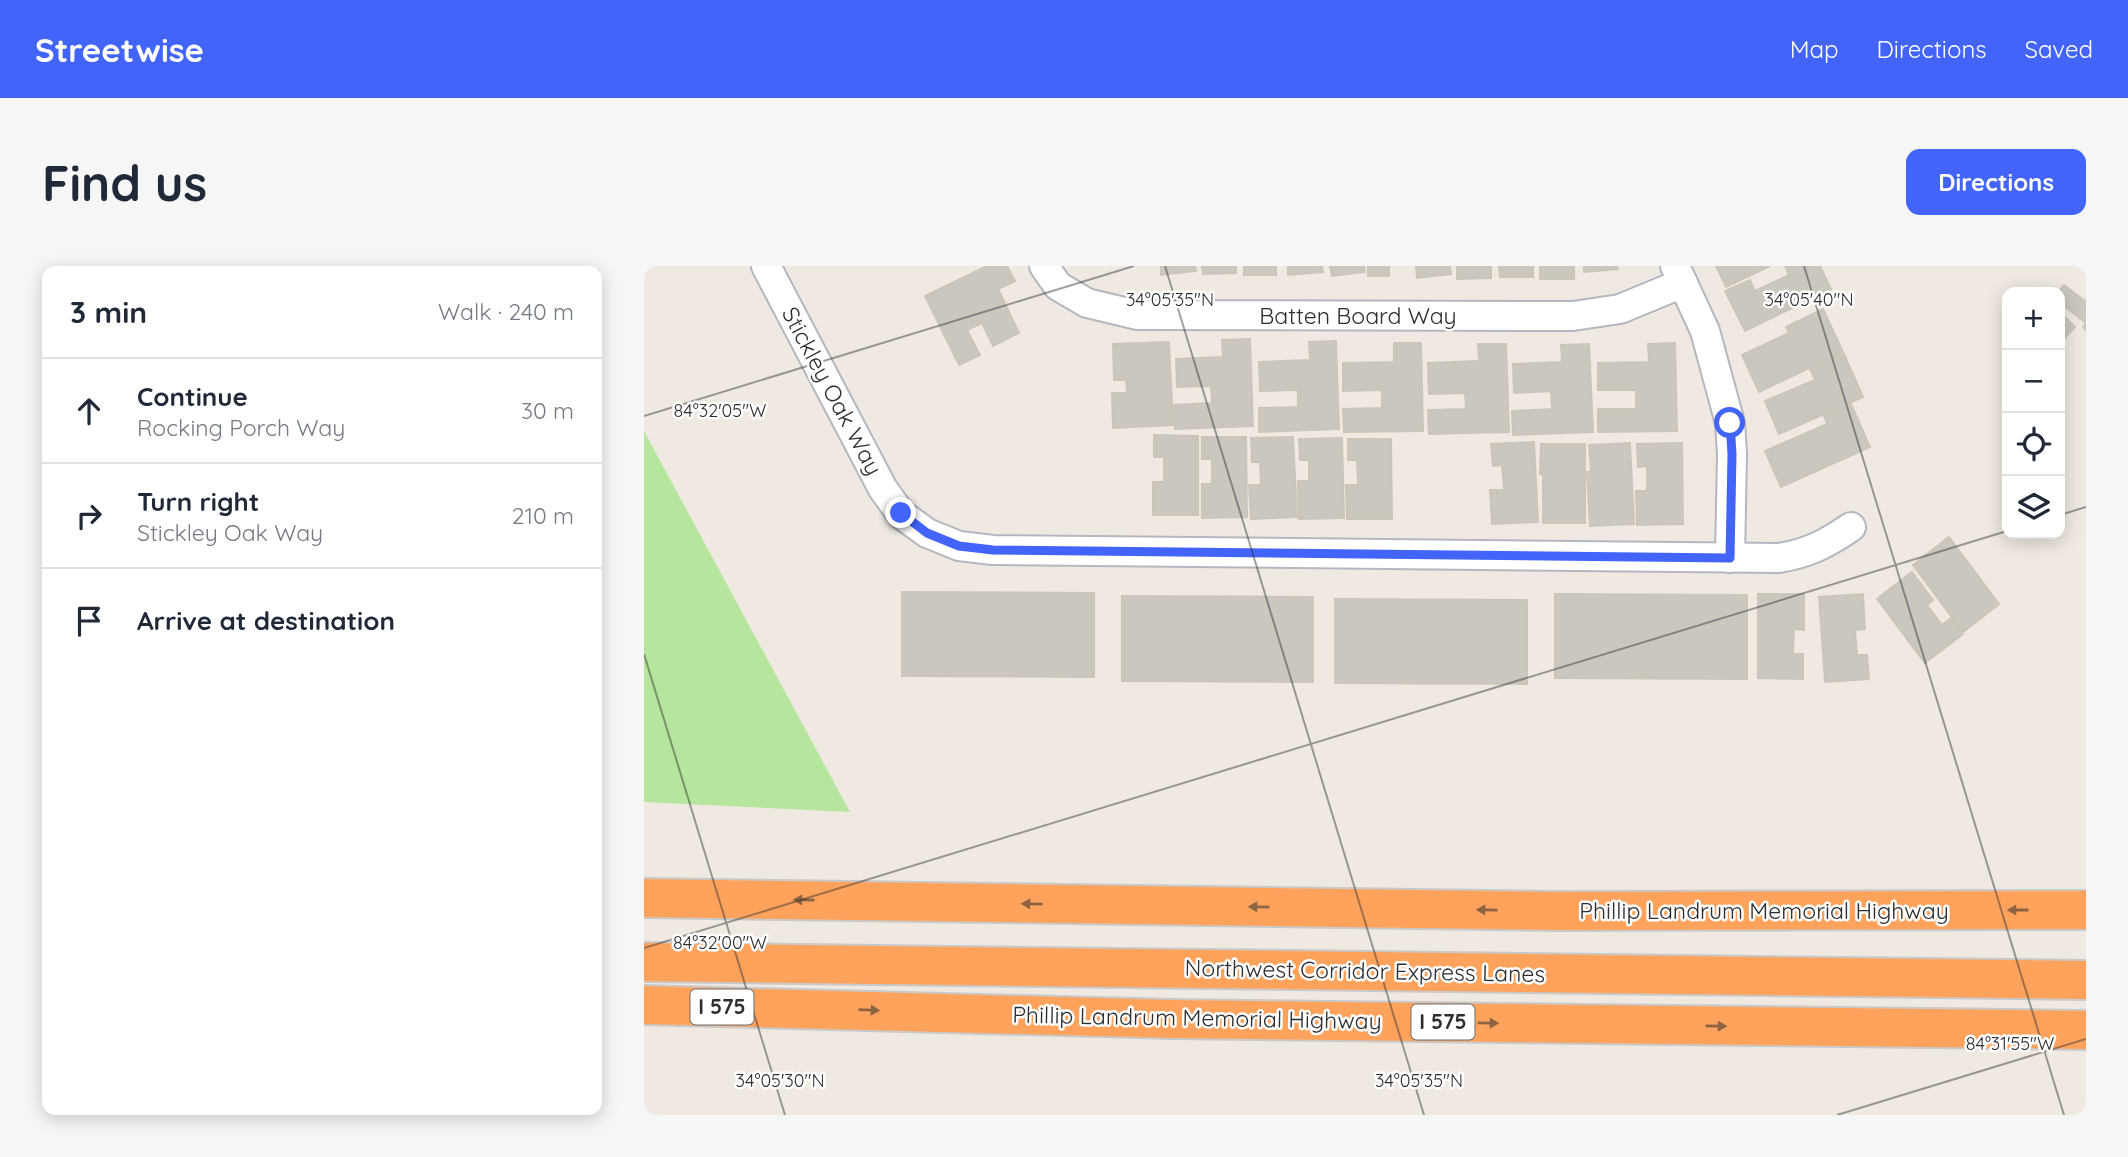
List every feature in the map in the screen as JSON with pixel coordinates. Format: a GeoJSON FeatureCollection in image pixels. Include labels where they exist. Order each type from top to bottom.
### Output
{"type":"FeatureCollection","features":[{"type":"Feature","properties":{"kind":"highway","name":"Phillip Landrum Memorial Highway"},"geometry":{"type":"LineString","coordinates":[[644,898],[1555,911],[2086,910]]}},
{"type":"Feature","properties":{"kind":"highway","name":"Northwest Corridor Express Lanes"},"geometry":{"type":"LineString","coordinates":[[644,962],[2086,980]]}},
{"type":"Feature","properties":{"kind":"highway","name":"Phillip Landrum Memorial Highway"},"geometry":{"type":"LineString","coordinates":[[644,1005],[1172,1019],[2086,1030]]}},
{"type":"Feature","properties":{"kind":"highway"},"geometry":{"type":"LineString","coordinates":[[644,1029],[732,1028],[801,1008]]}},
{"type":"Feature","properties":{"kind":"street","name":"Stickley Oak Way"},"geometry":{"type":"LineString","coordinates":[[766,266],[883,489],[901,513],[927,533],[959,546],[993,550],[1779,558],[1804,554],[1851,527]]}},
{"type":"Feature","properties":{"kind":"street","name":"Batten Board Way"},"geometry":{"type":"LineString","coordinates":[[1044,266],[1058,286],[1087,303],[1137,315],[1573,316],[1620,309],[1679,274]]}},
{"type":"Feature","properties":{"kind":"street"},"geometry":{"type":"LineString","coordinates":[[1679,274],[1705,331],[1730,423],[1730,558]]}},
{"type":"Feature","properties":{"kind":"green space"},"geometry":{"type":"Polygon","coordinates":[[[644,431],[850,812],[644,802],[644,431]]]}},
{"type":"Feature","properties":{"kind":"building"},"geometry":{"type":"Polygon","coordinates":[[[987,266],[1007,266],[1015,281],[998,289],[1019,333],[993,346],[982,323],[967,330],[980,355],[959,365],[925,296],[987,266]]]}},
{"type":"Feature","properties":{"kind":"building"},"geometry":{"type":"Polygon","coordinates":[[[1161,266],[1195,266],[1196,271],[1161,275],[1161,266]]]}},
{"type":"Feature","properties":{"kind":"building"},"geometry":{"type":"Polygon","coordinates":[[[1202,266],[1236,266],[1236,273],[1203,274],[1202,266]]]}},
{"type":"Feature","properties":{"kind":"building"},"geometry":{"type":"Polygon","coordinates":[[[1244,266],[1276,266],[1276,275],[1244,275],[1244,266]]]}},
{"type":"Feature","properties":{"kind":"building"},"geometry":{"type":"Polygon","coordinates":[[[1288,266],[1322,266],[1323,272],[1288,275],[1288,266]]]}},
{"type":"Feature","properties":{"kind":"building"},"geometry":{"type":"Polygon","coordinates":[[[1330,266],[1364,266],[1365,272],[1332,276],[1330,266]]]}},
{"type":"Feature","properties":{"kind":"building"},"geometry":{"type":"Polygon","coordinates":[[[1368,266],[1389,266],[1389,276],[1368,276],[1368,266]]]}},
{"type":"Feature","properties":{"kind":"building"},"geometry":{"type":"Polygon","coordinates":[[[1416,266],[1450,266],[1451,274],[1417,278],[1416,266]]]}},
{"type":"Feature","properties":{"kind":"building"},"geometry":{"type":"Polygon","coordinates":[[[1457,266],[1491,266],[1491,278],[1457,279],[1457,266]]]}},
{"type":"Feature","properties":{"kind":"building"},"geometry":{"type":"Polygon","coordinates":[[[1499,266],[1533,266],[1533,277],[1500,277],[1499,266]]]}},
{"type":"Feature","properties":{"kind":"building"},"geometry":{"type":"Polygon","coordinates":[[[1540,266],[1574,266],[1574,279],[1540,279],[1540,266]]]}},
{"type":"Feature","properties":{"kind":"building"},"geometry":{"type":"Polygon","coordinates":[[[1584,266],[1617,266],[1618,269],[1584,272],[1584,266]]]}},
{"type":"Feature","properties":{"kind":"building"},"geometry":{"type":"Polygon","coordinates":[[[1716,266],[1770,266],[1726,287],[1716,266]]]}},
{"type":"Feature","properties":{"kind":"building"},"geometry":{"type":"Polygon","coordinates":[[[1785,266],[1820,266],[1831,289],[1745,331],[1725,291],[1750,280],[1755,291],[1789,275],[1785,266]]]}},
{"type":"Feature","properties":{"kind":"building"},"geometry":{"type":"Polygon","coordinates":[[[2064,285],[2086,302],[2086,323],[2065,307],[2065,287],[2062,287],[2064,285]]]}},
{"type":"Feature","properties":{"kind":"building"},"geometry":{"type":"Polygon","coordinates":[[[1823,309],[1843,352],[1759,392],[1742,355],[1789,333],[1786,327],[1823,309]]]}},
{"type":"Feature","properties":{"kind":"building"},"geometry":{"type":"Polygon","coordinates":[[[2065,317],[2075,327],[2065,338],[2065,317]]]}},
{"type":"Feature","properties":{"kind":"building"},"geometry":{"type":"Polygon","coordinates":[[[1250,339],[1253,426],[1175,429],[1174,405],[1212,403],[1211,386],[1177,387],[1176,359],[1223,357],[1222,340],[1250,339]]]}},
{"type":"Feature","properties":{"kind":"building"},"geometry":{"type":"Polygon","coordinates":[[[1336,341],[1339,429],[1259,432],[1259,408],[1298,407],[1298,390],[1260,391],[1259,362],[1310,360],[1309,342],[1336,341]]]}},
{"type":"Feature","properties":{"kind":"building"},"geometry":{"type":"Polygon","coordinates":[[[1169,342],[1173,425],[1113,428],[1112,393],[1127,393],[1126,380],[1114,380],[1113,344],[1169,342]]]}},
{"type":"Feature","properties":{"kind":"building"},"geometry":{"type":"Polygon","coordinates":[[[1394,343],[1421,343],[1423,431],[1344,432],[1343,409],[1382,408],[1382,390],[1343,391],[1343,363],[1394,362],[1394,343]]]}},
{"type":"Feature","properties":{"kind":"building"},"geometry":{"type":"Polygon","coordinates":[[[1675,343],[1677,431],[1598,432],[1598,409],[1636,409],[1636,390],[1598,390],[1598,363],[1649,362],[1648,344],[1675,343]]]}},
{"type":"Feature","properties":{"kind":"building"},"geometry":{"type":"Polygon","coordinates":[[[1478,344],[1506,344],[1509,432],[1429,434],[1428,410],[1466,409],[1465,393],[1429,394],[1428,363],[1479,361],[1478,344]]]}},
{"type":"Feature","properties":{"kind":"building"},"geometry":{"type":"Polygon","coordinates":[[[1589,344],[1593,432],[1513,435],[1512,411],[1552,409],[1551,391],[1514,393],[1513,364],[1562,362],[1561,345],[1589,344]]]}},
{"type":"Feature","properties":{"kind":"building"},"geometry":{"type":"Polygon","coordinates":[[[1844,354],[1863,397],[1779,434],[1765,401],[1815,380],[1810,368],[1844,354]]]}},
{"type":"Feature","properties":{"kind":"building"},"geometry":{"type":"Polygon","coordinates":[[[1851,404],[1870,447],[1781,487],[1765,451],[1827,424],[1824,416],[1851,404]]]}},
{"type":"Feature","properties":{"kind":"building"},"geometry":{"type":"Polygon","coordinates":[[[1154,435],[1198,436],[1198,515],[1153,515],[1153,482],[1164,482],[1164,457],[1154,457],[1154,435]]]}},
{"type":"Feature","properties":{"kind":"building"},"geometry":{"type":"Polygon","coordinates":[[[1202,437],[1246,437],[1247,517],[1202,518],[1202,484],[1212,484],[1212,459],[1202,459],[1202,437]]]}},
{"type":"Feature","properties":{"kind":"building"},"geometry":{"type":"Polygon","coordinates":[[[1293,437],[1297,517],[1251,519],[1249,485],[1261,485],[1260,462],[1252,462],[1251,438],[1293,437]]]}},
{"type":"Feature","properties":{"kind":"building"},"geometry":{"type":"Polygon","coordinates":[[[1342,438],[1344,518],[1299,519],[1298,481],[1309,481],[1309,460],[1300,460],[1299,439],[1342,438]]]}},
{"type":"Feature","properties":{"kind":"building"},"geometry":{"type":"Polygon","coordinates":[[[1348,439],[1391,439],[1392,519],[1347,519],[1346,485],[1358,485],[1357,460],[1348,460],[1348,439]]]}},
{"type":"Feature","properties":{"kind":"building"},"geometry":{"type":"Polygon","coordinates":[[[1534,442],[1538,522],[1492,524],[1490,490],[1504,490],[1502,465],[1493,466],[1491,444],[1534,442]]]}},
{"type":"Feature","properties":{"kind":"building"},"geometry":{"type":"Polygon","coordinates":[[[1630,443],[1634,524],[1590,526],[1587,472],[1591,472],[1589,445],[1630,443]]]}},
{"type":"Feature","properties":{"kind":"building"},"geometry":{"type":"Polygon","coordinates":[[[1682,443],[1683,524],[1637,525],[1636,491],[1647,491],[1647,466],[1638,467],[1637,444],[1682,443]]]}},
{"type":"Feature","properties":{"kind":"building"},"geometry":{"type":"Polygon","coordinates":[[[1541,444],[1585,444],[1585,523],[1543,523],[1541,444]]]}},
{"type":"Feature","properties":{"kind":"building"},"geometry":{"type":"Polygon","coordinates":[[[1949,537],[1999,604],[1963,632],[1913,565],[1949,537]]]}},
{"type":"Feature","properties":{"kind":"building"},"geometry":{"type":"Polygon","coordinates":[[[1912,572],[1933,600],[1927,605],[1942,625],[1951,618],[1963,634],[1925,663],[1877,599],[1912,572]]]}},
{"type":"Feature","properties":{"kind":"building"},"geometry":{"type":"Polygon","coordinates":[[[902,592],[1094,593],[1094,677],[902,676],[902,592]]]}},
{"type":"Feature","properties":{"kind":"building"},"geometry":{"type":"Polygon","coordinates":[[[1555,594],[1747,595],[1747,679],[1555,678],[1555,594]]]}},
{"type":"Feature","properties":{"kind":"building"},"geometry":{"type":"Polygon","coordinates":[[[1758,594],[1804,594],[1804,630],[1794,629],[1793,654],[1803,654],[1803,679],[1758,678],[1758,594]]]}},
{"type":"Feature","properties":{"kind":"building"},"geometry":{"type":"Polygon","coordinates":[[[1863,594],[1865,629],[1855,630],[1857,655],[1867,655],[1869,679],[1825,682],[1819,597],[1863,594]]]}},
{"type":"Feature","properties":{"kind":"building"},"geometry":{"type":"Polygon","coordinates":[[[1122,596],[1313,597],[1313,682],[1122,681],[1122,596]]]}},
{"type":"Feature","properties":{"kind":"building"},"geometry":{"type":"Polygon","coordinates":[[[1335,599],[1527,600],[1527,684],[1335,683],[1335,599]]]}},
{"type":"Feature","properties":{"kind":"route"},"geometry":{"type":"LineString","coordinates":[[901,513],[927,533],[959,546],[993,550],[1730,558],[1730,423]]}}]}
